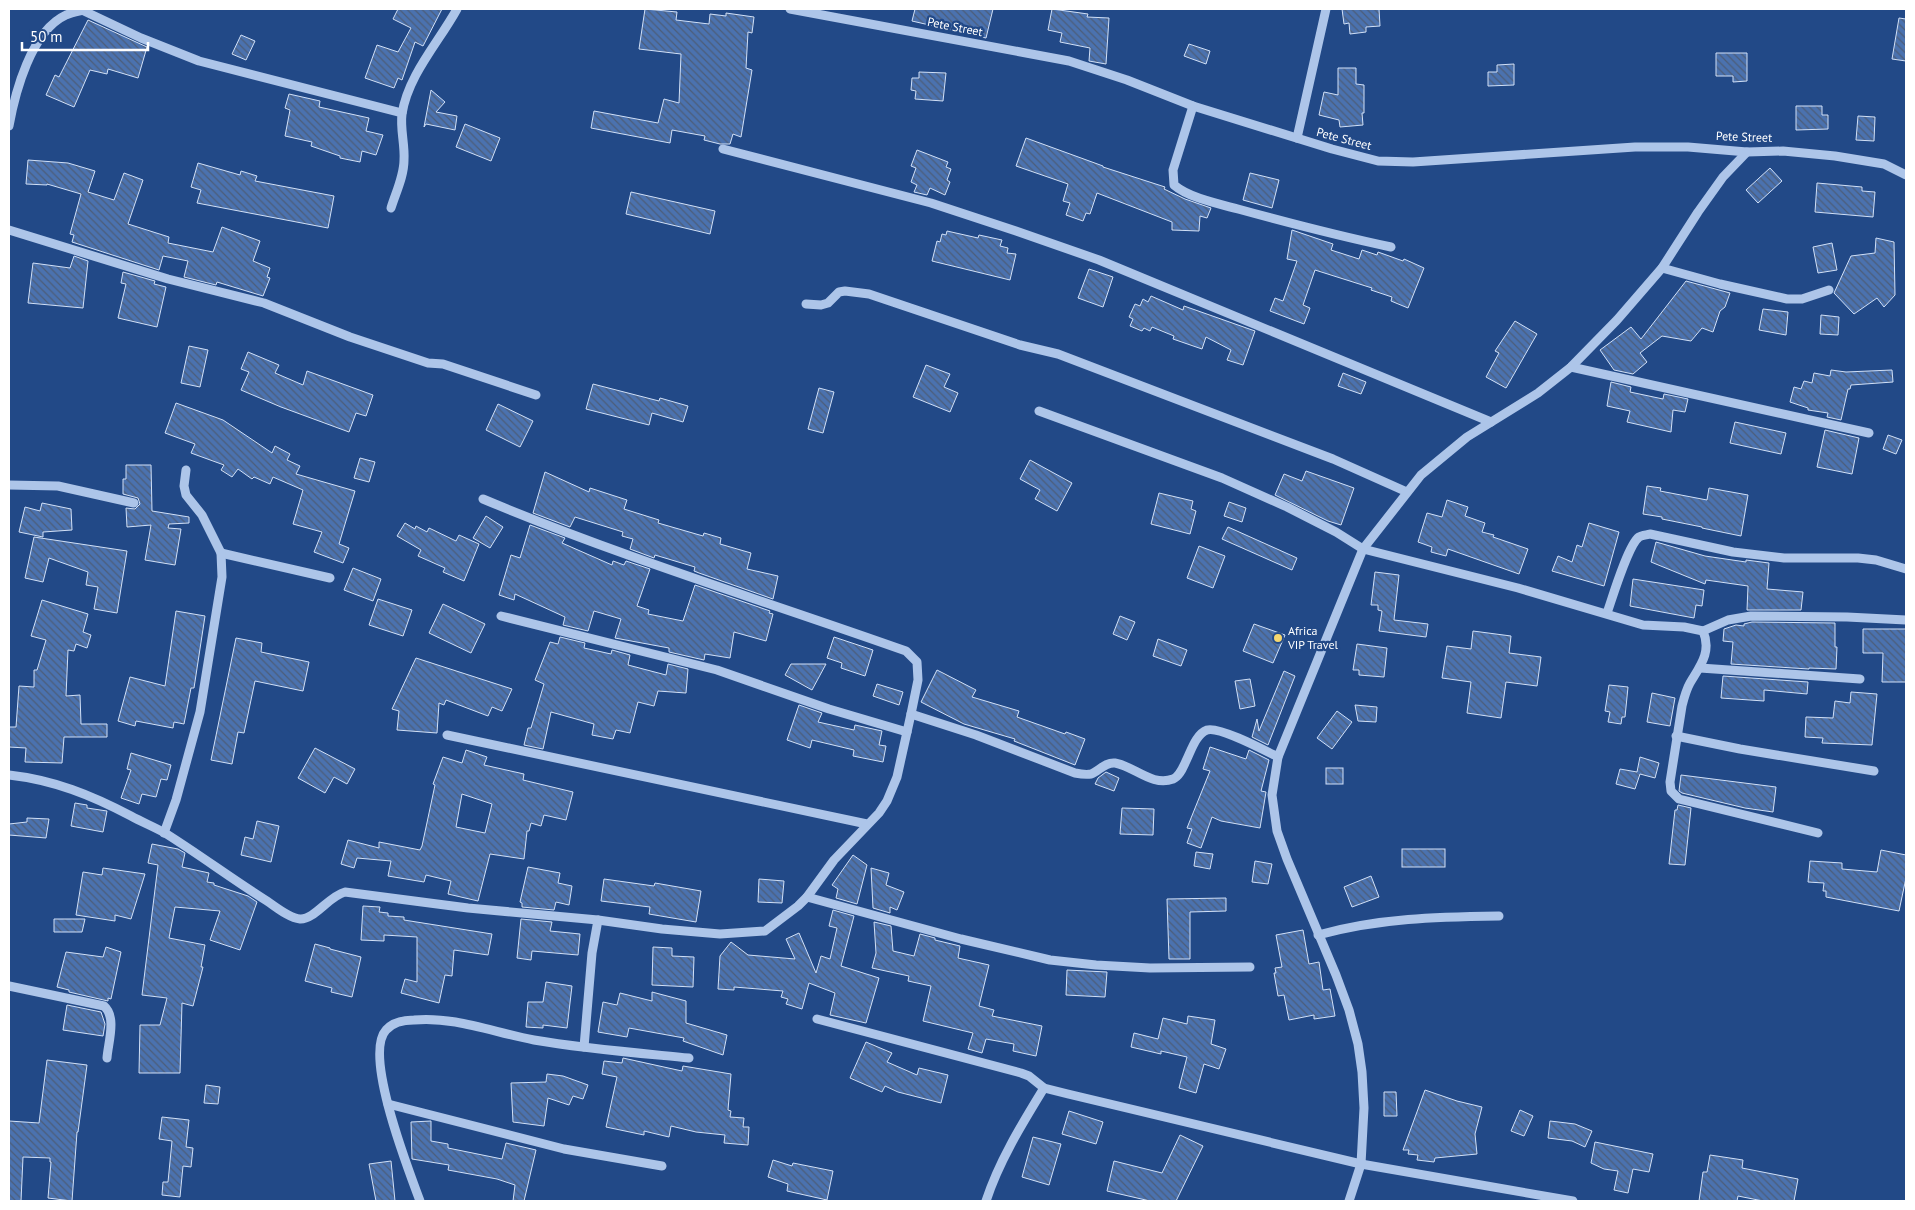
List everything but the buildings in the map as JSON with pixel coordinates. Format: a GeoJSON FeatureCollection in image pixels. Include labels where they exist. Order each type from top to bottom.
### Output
{"type":"FeatureCollection","features":[{"type":"Feature","properties":{"kind":"street"},"geometry":{"type":"LineString","coordinates":[[391,208],[404,162],[402,113],[411,87],[420,69],[457,9]]}},
{"type":"Feature","properties":{"kind":"street","name":"Pete Street"},"geometry":{"type":"LineString","coordinates":[[790,9],[1069,61],[1127,80],[1193,106],[1378,161],[1413,162],[1635,147],[1688,147],[1747,152],[1784,151],[1835,156],[1884,164],[1906,175]]}},
{"type":"Feature","properties":{"kind":"street"},"geometry":{"type":"LineString","coordinates":[[1297,138],[1326,9]]}},
{"type":"Feature","properties":{"kind":"street"},"geometry":{"type":"LineString","coordinates":[[9,126],[23,71],[33,50],[49,28],[65,15],[86,10],[141,38],[199,61],[402,113]]}},
{"type":"Feature","properties":{"kind":"street"},"geometry":{"type":"LineString","coordinates":[[1193,106],[1173,170],[1174,185],[1179,190],[1213,202],[1295,225],[1391,247]]}},
{"type":"Feature","properties":{"kind":"street"},"geometry":{"type":"LineString","coordinates":[[723,149],[931,203],[1099,260],[1491,422]]}},
{"type":"Feature","properties":{"kind":"street"},"geometry":{"type":"LineString","coordinates":[[1349,1201],[1361,1164],[1364,1108],[1358,1044],[1349,1010],[1336,975],[1277,831],[1272,795],[1278,757],[1363,548],[1421,475],[1466,437],[1538,393],[1571,366],[1617,320],[1662,268],[1723,177],[1747,152]]}},
{"type":"Feature","properties":{"kind":"street"},"geometry":{"type":"LineString","coordinates":[[9,230],[168,279],[264,303],[407,357],[428,363],[443,364],[536,395]]}},
{"type":"Feature","properties":{"kind":"street"},"geometry":{"type":"LineString","coordinates":[[1662,268],[1720,284],[1787,299],[1802,299],[1829,290]]}},
{"type":"Feature","properties":{"kind":"street"},"geometry":{"type":"LineString","coordinates":[[806,304],[821,305],[828,303],[839,292],[845,291],[852,290],[869,294],[1020,345],[1058,354],[1333,459],[1407,492]]}},
{"type":"Feature","properties":{"kind":"street"},"geometry":{"type":"LineString","coordinates":[[1571,366],[1869,433]]}},
{"type":"Feature","properties":{"kind":"street"},"geometry":{"type":"LineString","coordinates":[[1039,411],[1222,478],[1288,507],[1363,548],[1518,588],[1643,625],[1684,627],[1703,632],[1728,620],[1751,616],[1906,620]]}},
{"type":"Feature","properties":{"kind":"street"},"geometry":{"type":"LineString","coordinates":[[164,833],[176,800],[200,712],[222,577],[220,553],[202,515],[186,495],[184,486],[186,470]]}},
{"type":"Feature","properties":{"kind":"street"},"geometry":{"type":"LineString","coordinates":[[9,485],[58,486],[134,503]]}},
{"type":"Feature","properties":{"kind":"street"},"geometry":{"type":"LineString","coordinates":[[9,775],[57,783],[103,801],[164,833],[248,890],[298,919],[305,919],[311,916],[333,897],[345,892],[468,908],[720,934],[765,931],[807,897],[834,860],[879,813],[887,802],[897,777],[911,714],[918,680],[917,662],[906,651],[596,543],[483,499]]}},
{"type":"Feature","properties":{"kind":"street"},"geometry":{"type":"LineString","coordinates":[[1607,613],[1632,548],[1638,537],[1650,534],[1733,552],[1784,558],[1858,558],[1876,560],[1906,569]]}},
{"type":"Feature","properties":{"kind":"street"},"geometry":{"type":"LineString","coordinates":[[220,553],[330,578]]}},
{"type":"Feature","properties":{"kind":"street"},"geometry":{"type":"LineString","coordinates":[[501,616],[717,670],[907,732]]}},
{"type":"Feature","properties":{"kind":"street"},"geometry":{"type":"LineString","coordinates":[[1703,632],[1706,638],[1706,652],[1700,668],[1685,694],[1676,736],[1670,782],[1671,790],[1679,799],[1818,833]]}},
{"type":"Feature","properties":{"kind":"street"},"geometry":{"type":"LineString","coordinates":[[1700,668],[1860,679]]}},
{"type":"Feature","properties":{"kind":"street"},"geometry":{"type":"LineString","coordinates":[[911,714],[993,741],[1075,774],[1092,773],[1106,764],[1113,763],[1150,778],[1174,779],[1181,772],[1194,743],[1202,733],[1209,729],[1236,737],[1278,757]]}},
{"type":"Feature","properties":{"kind":"street"},"geometry":{"type":"LineString","coordinates":[[447,735],[867,824]]}},
{"type":"Feature","properties":{"kind":"street"},"geometry":{"type":"LineString","coordinates":[[1676,736],[1740,749],[1874,771]]}},
{"type":"Feature","properties":{"kind":"street"},"geometry":{"type":"LineString","coordinates":[[807,897],[951,936],[1050,960],[1096,966],[1150,968],[1250,967]]}},
{"type":"Feature","properties":{"kind":"street"},"geometry":{"type":"LineString","coordinates":[[1318,935],[1348,926],[1387,920],[1499,916]]}},
{"type":"Feature","properties":{"kind":"street"},"geometry":{"type":"LineString","coordinates":[[584,1047],[592,953],[598,920]]}},
{"type":"Feature","properties":{"kind":"street"},"geometry":{"type":"LineString","coordinates":[[9,986],[104,1006],[109,1010],[111,1017],[107,1058]]}},
{"type":"Feature","properties":{"kind":"street"},"geometry":{"type":"LineString","coordinates":[[817,1019],[1021,1073],[1030,1076],[1044,1088],[1361,1164],[1573,1201]]}},
{"type":"Feature","properties":{"kind":"street"},"geometry":{"type":"LineString","coordinates":[[420,1201],[392,1125],[382,1074],[380,1048],[385,1030],[397,1022],[415,1020],[444,1021],[533,1040],[689,1058]]}},
{"type":"Feature","properties":{"kind":"street"},"geometry":{"type":"LineString","coordinates":[[986,1201],[1015,1137],[1044,1088]]}},
{"type":"Feature","properties":{"kind":"street"},"geometry":{"type":"LineString","coordinates":[[388,1104],[564,1149],[662,1166]]}},
{"type":"Feature","properties":{"kind":"place","name":"Africa VIP Travel"},"geometry":{"type":"Point","coordinates":[1278,638]}}]}
